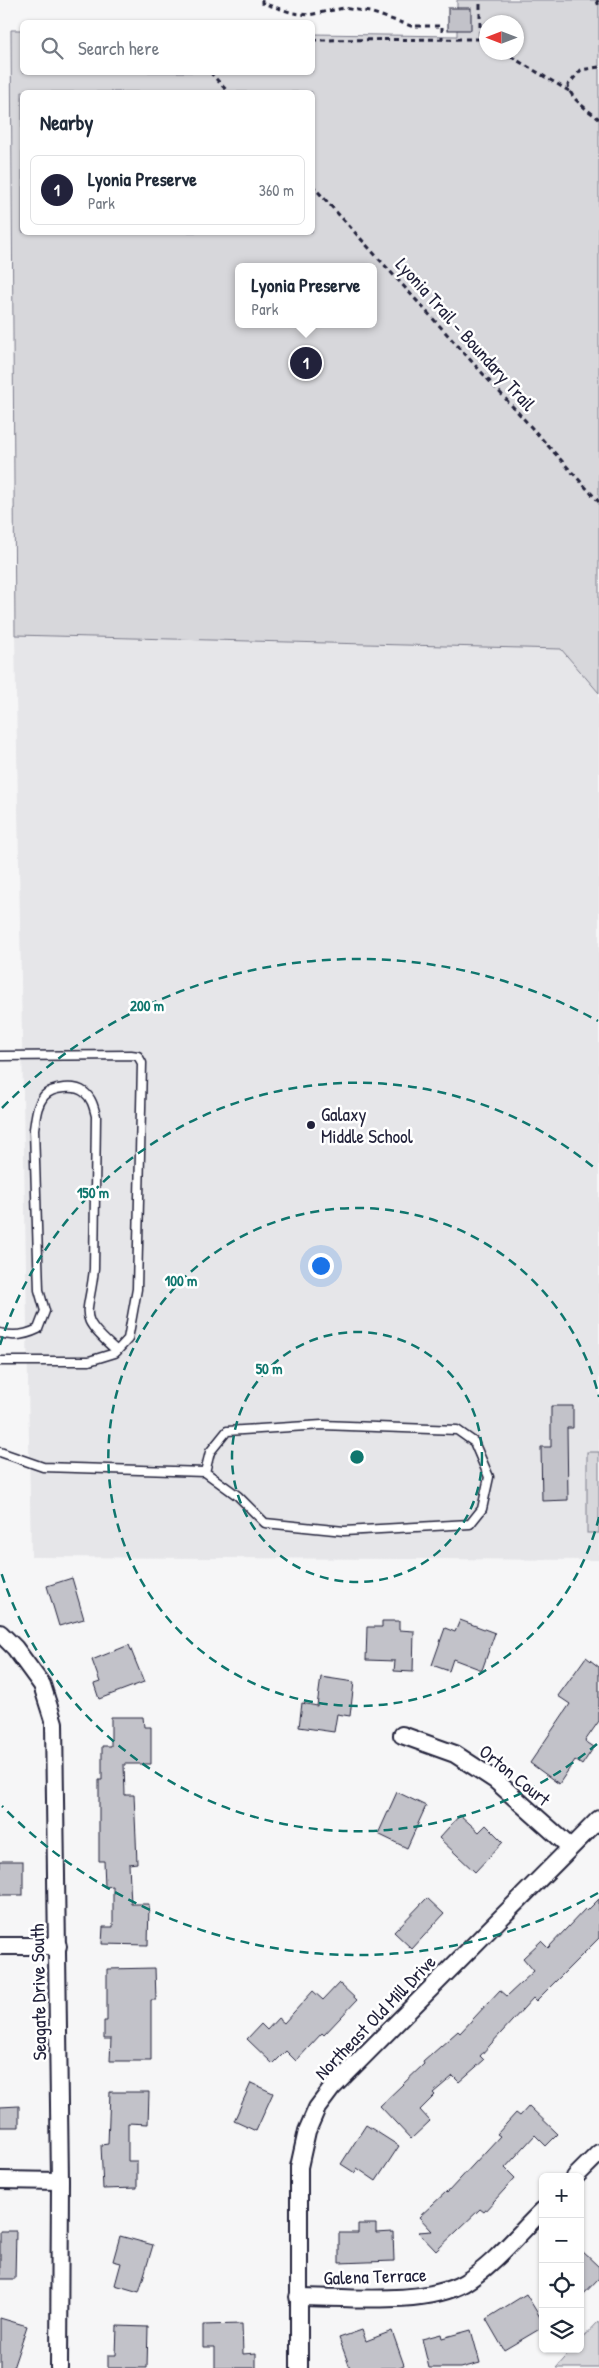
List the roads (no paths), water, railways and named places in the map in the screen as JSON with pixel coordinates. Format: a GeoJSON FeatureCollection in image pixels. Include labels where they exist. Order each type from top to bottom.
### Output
{"type":"FeatureCollection","features":[{"type":"Feature","properties":{"kind":"street","name":"Seagate Drive South"},"geometry":{"type":"LineString","coordinates":[[0,1633],[15,1648],[42,1685],[54,1723],[60,2181],[59,2368]]}},
{"type":"Feature","properties":{"kind":"street","name":"Orton Court"},"geometry":{"type":"LineString","coordinates":[[402,1735],[455,1754],[495,1780],[570,1847]]}},
{"type":"Feature","properties":{"kind":"street","name":"Northeast Old Mill Drive"},"geometry":{"type":"LineString","coordinates":[[299,2368],[299,2167],[306,2131],[317,2108],[339,2081],[599,1819]]}},
{"type":"Feature","properties":{"kind":"street"},"geometry":{"type":"LineString","coordinates":[[0,1946],[58,1946]]}},
{"type":"Feature","properties":{"kind":"street"},"geometry":{"type":"LineString","coordinates":[[579,2173],[599,2153]]}},
{"type":"Feature","properties":{"kind":"street"},"geometry":{"type":"LineString","coordinates":[[0,2180],[60,2181]]}},
{"type":"Feature","properties":{"kind":"street","name":"Galena Terrace"},"geometry":{"type":"LineString","coordinates":[[298,2297],[419,2297],[449,2290],[478,2273],[539,2214]]}},
{"type":"Feature","properties":{"kind":"lane"},"geometry":{"type":"LineString","coordinates":[[0,1056],[131,1055],[138,1056],[142,1063],[137,1289],[128,1339],[117,1351],[89,1361],[0,1361]]}},
{"type":"Feature","properties":{"kind":"lane"},"geometry":{"type":"LineString","coordinates":[[0,1333],[7,1335],[29,1334],[38,1329],[45,1311],[39,1290],[34,1129],[38,1105],[46,1094],[60,1088],[74,1088],[84,1092],[94,1105],[96,1116],[94,1269],[92,1291],[86,1310],[92,1328],[117,1351]]}},
{"type":"Feature","properties":{"kind":"lane"},"geometry":{"type":"LineString","coordinates":[[0,1452],[43,1467],[205,1472],[238,1496],[264,1523],[344,1531],[470,1524],[482,1508],[489,1477],[474,1442],[456,1430],[322,1425],[227,1430],[210,1452],[205,1472]]}},
{"type":"Feature","properties":{"kind":"place","name":"Lyonia Preserve"},"geometry":{"type":"Point","coordinates":[306,363]}},
{"type":"Feature","properties":{"kind":"place","name":"Galaxy Middle School"},"geometry":{"type":"Point","coordinates":[311,1125]}}]}
